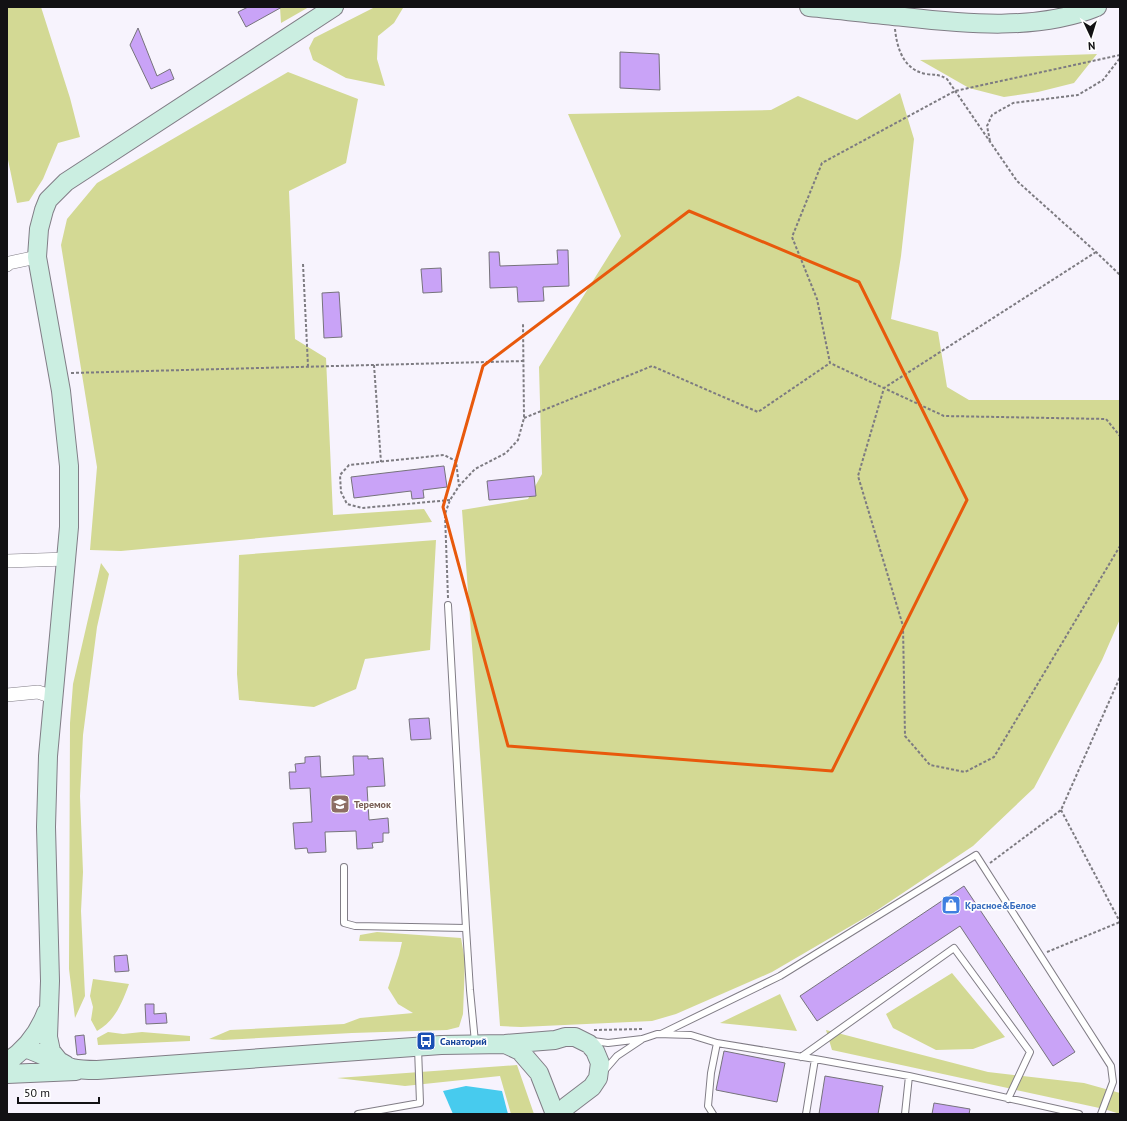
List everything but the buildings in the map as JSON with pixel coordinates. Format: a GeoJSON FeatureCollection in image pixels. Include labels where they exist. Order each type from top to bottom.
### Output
{"type":"FeatureCollection","features":[{"type":"Feature","properties":{"kind":"main road"},"geometry":{"type":"LineString","coordinates":[[66,1065],[54,1056],[49,1045],[48,1003],[50,981],[46,827],[48,756],[67,559],[69,527],[69,466],[66,425],[37,257],[39,229],[48,200],[66,182],[334,7]]}},
{"type":"Feature","properties":{"kind":"main road"},"geometry":{"type":"LineString","coordinates":[[809,7],[964,23],[1033,22],[1085,12],[1097,7]]}},
{"type":"Feature","properties":{"kind":"main road"},"geometry":{"type":"LineString","coordinates":[[16,1055],[37,1032],[48,1003]]}},
{"type":"Feature","properties":{"kind":"main road"},"geometry":{"type":"LineString","coordinates":[[7,1074],[94,1070],[417,1046],[505,1044],[575,1037],[589,1044],[595,1051],[600,1063],[598,1078],[592,1087],[567,1106],[562,1114]]}},
{"type":"Feature","properties":{"kind":"main road"},"geometry":{"type":"LineString","coordinates":[[555,1040],[545,1048],[540,1060],[542,1078],[555,1114]]}},
{"type":"Feature","properties":{"kind":"main road"},"geometry":{"type":"LineString","coordinates":[[505,1044],[520,1051],[555,1094],[570,1097],[580,1095]]}},
{"type":"Feature","properties":{"kind":"main road"},"geometry":{"type":"LineString","coordinates":[[16,1055],[43,1054],[80,1070],[94,1070]]}},
{"type":"Feature","properties":{"kind":"main road"},"geometry":{"type":"LineString","coordinates":[[16,1055],[24,1067],[33,1073]]}},
{"type":"Feature","properties":{"kind":"street"},"geometry":{"type":"LineString","coordinates":[[8,262],[37,257]]}},
{"type":"Feature","properties":{"kind":"street"},"geometry":{"type":"LineString","coordinates":[[7,561],[67,559]]}},
{"type":"Feature","properties":{"kind":"street"},"geometry":{"type":"LineString","coordinates":[[7,695],[38,692],[53,696]]}},
{"type":"Feature","properties":{"kind":"lane"},"geometry":{"type":"LineString","coordinates":[[448,605],[466,928],[475,1044]]}},
{"type":"Feature","properties":{"kind":"lane"},"geometry":{"type":"LineString","coordinates":[[661,1034],[780,976],[976,855],[1111,1066],[1113,1082],[1101,1114]]}},
{"type":"Feature","properties":{"kind":"lane"},"geometry":{"type":"LineString","coordinates":[[344,867],[344,923],[355,926],[466,928]]}},
{"type":"Feature","properties":{"kind":"lane"},"geometry":{"type":"LineString","coordinates":[[801,1057],[954,948],[1030,1052],[1008,1099]]}},
{"type":"Feature","properties":{"kind":"lane"},"geometry":{"type":"LineString","coordinates":[[583,1040],[608,1043],[642,1039],[657,1034],[692,1035],[716,1043],[909,1076],[1079,1114]]}},
{"type":"Feature","properties":{"kind":"lane"},"geometry":{"type":"LineString","coordinates":[[598,1078],[617,1056],[642,1039]]}},
{"type":"Feature","properties":{"kind":"lane"},"geometry":{"type":"LineString","coordinates":[[713,1114],[708,1106],[716,1043]]}},
{"type":"Feature","properties":{"kind":"lane"},"geometry":{"type":"LineString","coordinates":[[358,1114],[420,1103],[417,1046]]}},
{"type":"Feature","properties":{"kind":"lane"},"geometry":{"type":"LineString","coordinates":[[806,1114],[815,1059]]}},
{"type":"Feature","properties":{"kind":"lane"},"geometry":{"type":"LineString","coordinates":[[905,1114],[909,1076]]}},
{"type":"Feature","properties":{"kind":"path"},"geometry":{"type":"LineString","coordinates":[[894,16],[896,40],[906,64],[915,71],[926,74],[940,75],[947,79],[1017,180],[1120,275]]}},
{"type":"Feature","properties":{"kind":"path"},"geometry":{"type":"LineString","coordinates":[[830,363],[817,300],[792,237],[822,163],[955,91],[1120,55]]}},
{"type":"Feature","properties":{"kind":"path"},"geometry":{"type":"LineString","coordinates":[[990,142],[987,126],[992,115],[1013,102],[1078,95],[1103,80],[1120,58]]}},
{"type":"Feature","properties":{"kind":"path"},"geometry":{"type":"LineString","coordinates":[[1096,252],[884,388],[858,476],[903,626],[905,736],[930,765],[965,772],[994,757],[1120,546]]}},
{"type":"Feature","properties":{"kind":"path"},"geometry":{"type":"LineString","coordinates":[[303,264],[308,366]]}},
{"type":"Feature","properties":{"kind":"path"},"geometry":{"type":"LineString","coordinates":[[448,605],[445,514],[450,500],[459,486],[475,469],[506,453],[518,440],[524,418],[523,323]]}},
{"type":"Feature","properties":{"kind":"path"},"geometry":{"type":"LineString","coordinates":[[58,373],[524,360]]}},
{"type":"Feature","properties":{"kind":"path"},"geometry":{"type":"LineString","coordinates":[[830,363],[944,416],[1106,419],[1120,436]]}},
{"type":"Feature","properties":{"kind":"path"},"geometry":{"type":"LineString","coordinates":[[524,418],[652,366],[758,412],[830,363]]}},
{"type":"Feature","properties":{"kind":"path"},"geometry":{"type":"LineString","coordinates":[[374,365],[381,462]]}},
{"type":"Feature","properties":{"kind":"path"},"geometry":{"type":"LineString","coordinates":[[450,500],[362,508],[347,504],[341,492],[340,475],[350,465],[444,455],[456,461],[459,486]]}},
{"type":"Feature","properties":{"kind":"path"},"geometry":{"type":"LineString","coordinates":[[984,868],[1061,810],[1120,677]]}},
{"type":"Feature","properties":{"kind":"path"},"geometry":{"type":"LineString","coordinates":[[1040,954],[1120,922],[1061,810]]}},
{"type":"Feature","properties":{"kind":"highlighted area"},"geometry":{"type":"Polygon","coordinates":[[[689,211],[859,282],[967,500],[832,771],[508,746],[443,507],[483,366],[689,211]]]}},
{"type":"Feature","properties":{"kind":"green space"},"geometry":{"type":"Polygon","coordinates":[[[7,7],[41,7],[70,98],[80,137],[58,143],[43,179],[29,201],[17,203],[7,155],[7,7]]]}},
{"type":"Feature","properties":{"kind":"green space"},"geometry":{"type":"Polygon","coordinates":[[[280,7],[309,7],[281,23],[280,7]]]}},
{"type":"Feature","properties":{"kind":"green space"},"geometry":{"type":"Polygon","coordinates":[[[375,7],[403,8],[394,23],[378,36],[377,59],[385,86],[346,78],[313,60],[309,48],[314,38],[375,7]]]}},
{"type":"Feature","properties":{"kind":"green space"},"geometry":{"type":"Polygon","coordinates":[[[1097,54],[1074,83],[1038,92],[1004,97],[969,88],[920,60],[1097,54]]]}},
{"type":"Feature","properties":{"kind":"green space"},"geometry":{"type":"Polygon","coordinates":[[[288,72],[358,99],[346,163],[289,191],[295,339],[326,358],[333,515],[424,509],[432,522],[121,551],[90,550],[97,467],[61,245],[67,219],[97,183],[288,72]]]}},
{"type":"Feature","properties":{"kind":"green space"},"geometry":{"type":"Polygon","coordinates":[[[900,93],[914,139],[901,256],[891,319],[938,332],[947,387],[969,400],[1120,400],[1120,619],[1102,660],[1034,788],[973,846],[873,913],[772,972],[676,1014],[652,1021],[521,1027],[500,1026],[462,510],[528,499],[542,474],[539,367],[621,236],[568,114],[771,110],[798,96],[857,120],[900,93]]]}},
{"type":"Feature","properties":{"kind":"green space"},"geometry":{"type":"Polygon","coordinates":[[[436,540],[430,650],[365,659],[356,689],[314,707],[239,700],[237,674],[239,555],[436,540]]]}},
{"type":"Feature","properties":{"kind":"green space"},"geometry":{"type":"Polygon","coordinates":[[[101,563],[109,574],[97,627],[83,735],[80,796],[83,872],[81,911],[85,996],[75,1018],[69,969],[70,723],[73,684],[101,563]]]}},
{"type":"Feature","properties":{"kind":"green space"},"geometry":{"type":"Polygon","coordinates":[[[377,932],[461,938],[465,961],[463,1014],[459,1027],[447,1030],[352,1033],[223,1040],[209,1039],[230,1030],[344,1024],[360,1018],[413,1013],[398,1004],[388,988],[402,942],[359,941],[360,935],[377,932]]]}},
{"type":"Feature","properties":{"kind":"green space"},"geometry":{"type":"Polygon","coordinates":[[[952,973],[1005,1037],[973,1049],[936,1050],[893,1028],[886,1014],[952,973]]]}},
{"type":"Feature","properties":{"kind":"green space"},"geometry":{"type":"Polygon","coordinates":[[[93,979],[129,984],[121,1005],[113,1017],[97,1031],[91,1020],[93,1007],[90,996],[93,979]]]}},
{"type":"Feature","properties":{"kind":"green space"},"geometry":{"type":"Polygon","coordinates":[[[780,994],[797,1031],[720,1023],[780,994]]]}},
{"type":"Feature","properties":{"kind":"green space"},"geometry":{"type":"Polygon","coordinates":[[[826,1030],[988,1072],[1084,1083],[1120,1093],[1120,1114],[1104,1109],[832,1050],[826,1030]]]}},
{"type":"Feature","properties":{"kind":"green space"},"geometry":{"type":"Polygon","coordinates":[[[108,1032],[123,1034],[142,1032],[190,1036],[190,1041],[98,1045],[97,1038],[108,1032]]]}},
{"type":"Feature","properties":{"kind":"green space"},"geometry":{"type":"Polygon","coordinates":[[[517,1065],[534,1114],[511,1114],[500,1076],[405,1086],[337,1078],[517,1065]]]}},
{"type":"Feature","properties":{"kind":"water"},"geometry":{"type":"Polygon","coordinates":[[[466,1086],[502,1091],[508,1114],[453,1114],[443,1091],[466,1086]]]}},
{"type":"Feature","properties":{"kind":"place","name":"Теремок"},"geometry":{"type":"Point","coordinates":[340,804]}},
{"type":"Feature","properties":{"kind":"place","name":"Красное&Белое"},"geometry":{"type":"Point","coordinates":[951,905]}},
{"type":"Feature","properties":{"kind":"place","name":"Санаторий"},"geometry":{"type":"Point","coordinates":[426,1041]}}]}
